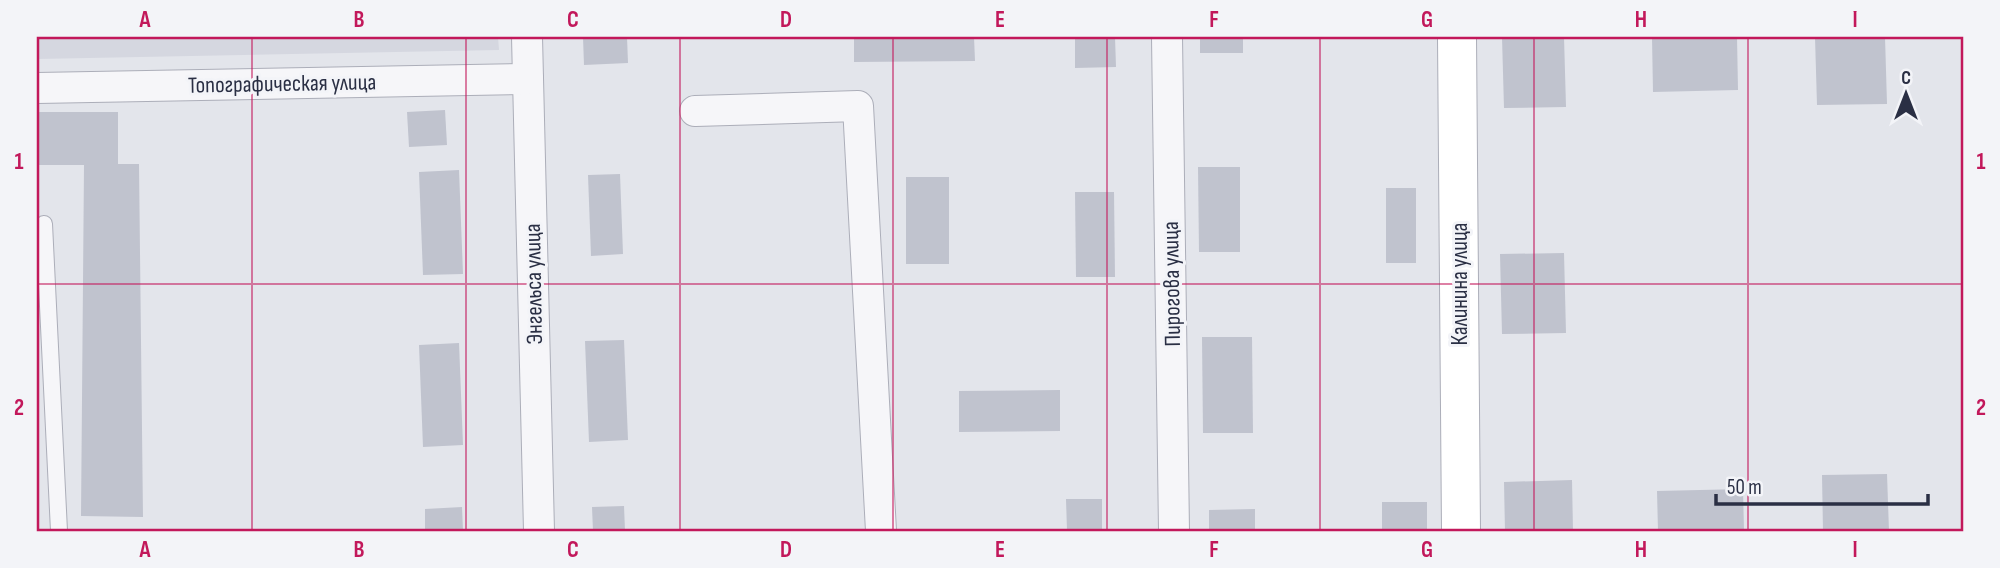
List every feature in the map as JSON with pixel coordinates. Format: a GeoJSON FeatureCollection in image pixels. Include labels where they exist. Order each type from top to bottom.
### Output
{"type":"FeatureCollection","features":[{"type":"Feature","properties":{"kind":"street","name":"Энгельса улица"},"geometry":{"type":"LineString","coordinates":[[527,37],[539,531]]}},
{"type":"Feature","properties":{"kind":"street","name":"Пирогова улица"},"geometry":{"type":"LineString","coordinates":[[1167,37],[1174,531]]}},
{"type":"Feature","properties":{"kind":"street","name":"Калинина улица"},"geometry":{"type":"LineString","coordinates":[[1457,37],[1461,531]]}},
{"type":"Feature","properties":{"kind":"street","name":"Топографическая улица"},"geometry":{"type":"LineString","coordinates":[[37,88],[528,79]]}},
{"type":"Feature","properties":{"kind":"street"},"geometry":{"type":"LineString","coordinates":[[695,111],[858,106],[881,531]]}},
{"type":"Feature","properties":{"kind":"lane"},"geometry":{"type":"LineString","coordinates":[[44,224],[59,531]]}},
{"type":"Feature","properties":{"kind":"shaded area"},"geometry":{"type":"Polygon","coordinates":[[[37,37],[498,37],[499,50],[37,59],[37,37]]]}},
{"type":"Feature","properties":{"kind":"building"},"geometry":{"type":"Polygon","coordinates":[[[583,37],[627,37],[628,63],[584,65],[583,37]]]}},
{"type":"Feature","properties":{"kind":"building"},"geometry":{"type":"Polygon","coordinates":[[[854,37],[974,37],[975,61],[854,62],[854,37]]]}},
{"type":"Feature","properties":{"kind":"building"},"geometry":{"type":"Polygon","coordinates":[[[1075,37],[1115,37],[1116,67],[1075,68],[1075,37]]]}},
{"type":"Feature","properties":{"kind":"building"},"geometry":{"type":"Polygon","coordinates":[[[1200,37],[1243,37],[1243,53],[1200,53],[1200,37]]]}},
{"type":"Feature","properties":{"kind":"building"},"geometry":{"type":"Polygon","coordinates":[[[1502,37],[1564,37],[1566,107],[1504,108],[1502,37]]]}},
{"type":"Feature","properties":{"kind":"building"},"geometry":{"type":"Polygon","coordinates":[[[1652,37],[1737,37],[1738,90],[1653,92],[1652,37]]]}},
{"type":"Feature","properties":{"kind":"building"},"geometry":{"type":"Polygon","coordinates":[[[1815,37],[1885,37],[1887,104],[1817,105],[1815,37]]]}},
{"type":"Feature","properties":{"kind":"building"},"geometry":{"type":"Polygon","coordinates":[[[445,110],[447,145],[409,147],[407,112],[445,110]]]}},
{"type":"Feature","properties":{"kind":"building"},"geometry":{"type":"Polygon","coordinates":[[[39,112],[118,112],[118,164],[139,164],[143,517],[81,516],[84,165],[39,165],[39,112]]]}},
{"type":"Feature","properties":{"kind":"building"},"geometry":{"type":"Polygon","coordinates":[[[1198,167],[1240,167],[1240,252],[1199,252],[1198,167]]]}},
{"type":"Feature","properties":{"kind":"building"},"geometry":{"type":"Polygon","coordinates":[[[459,170],[463,274],[423,275],[419,172],[459,170]]]}},
{"type":"Feature","properties":{"kind":"building"},"geometry":{"type":"Polygon","coordinates":[[[620,174],[623,254],[591,256],[588,175],[620,174]]]}},
{"type":"Feature","properties":{"kind":"building"},"geometry":{"type":"Polygon","coordinates":[[[906,177],[949,177],[949,264],[906,264],[906,177]]]}},
{"type":"Feature","properties":{"kind":"building"},"geometry":{"type":"Polygon","coordinates":[[[1386,188],[1416,188],[1416,263],[1386,263],[1386,188]]]}},
{"type":"Feature","properties":{"kind":"building"},"geometry":{"type":"Polygon","coordinates":[[[1075,192],[1114,192],[1115,277],[1076,277],[1075,192]]]}},
{"type":"Feature","properties":{"kind":"building"},"geometry":{"type":"Polygon","coordinates":[[[1564,253],[1566,333],[1502,334],[1500,254],[1564,253]]]}},
{"type":"Feature","properties":{"kind":"building"},"geometry":{"type":"Polygon","coordinates":[[[1202,337],[1252,337],[1253,433],[1203,433],[1202,337]]]}},
{"type":"Feature","properties":{"kind":"building"},"geometry":{"type":"Polygon","coordinates":[[[624,340],[628,440],[589,442],[585,341],[624,340]]]}},
{"type":"Feature","properties":{"kind":"building"},"geometry":{"type":"Polygon","coordinates":[[[459,343],[463,445],[423,447],[419,345],[459,343]]]}},
{"type":"Feature","properties":{"kind":"building"},"geometry":{"type":"Polygon","coordinates":[[[1060,390],[1060,431],[959,432],[959,391],[1060,390]]]}},
{"type":"Feature","properties":{"kind":"building"},"geometry":{"type":"Polygon","coordinates":[[[1887,474],[1889,531],[1823,531],[1822,475],[1887,474]]]}},
{"type":"Feature","properties":{"kind":"building"},"geometry":{"type":"Polygon","coordinates":[[[1572,480],[1573,531],[1505,531],[1504,482],[1572,480]]]}},
{"type":"Feature","properties":{"kind":"building"},"geometry":{"type":"Polygon","coordinates":[[[1743,489],[1744,531],[1658,531],[1657,491],[1743,489]]]}},
{"type":"Feature","properties":{"kind":"building"},"geometry":{"type":"Polygon","coordinates":[[[1066,499],[1102,499],[1102,531],[1067,531],[1066,499]]]}},
{"type":"Feature","properties":{"kind":"building"},"geometry":{"type":"Polygon","coordinates":[[[1382,502],[1427,502],[1427,531],[1382,531],[1382,502]]]}},
{"type":"Feature","properties":{"kind":"building"},"geometry":{"type":"Polygon","coordinates":[[[624,506],[625,531],[593,531],[592,507],[624,506]]]}},
{"type":"Feature","properties":{"kind":"building"},"geometry":{"type":"Polygon","coordinates":[[[462,507],[463,531],[425,531],[425,509],[462,507]]]}},
{"type":"Feature","properties":{"kind":"building"},"geometry":{"type":"Polygon","coordinates":[[[1255,509],[1255,531],[1209,531],[1209,510],[1255,509]]]}}]}
